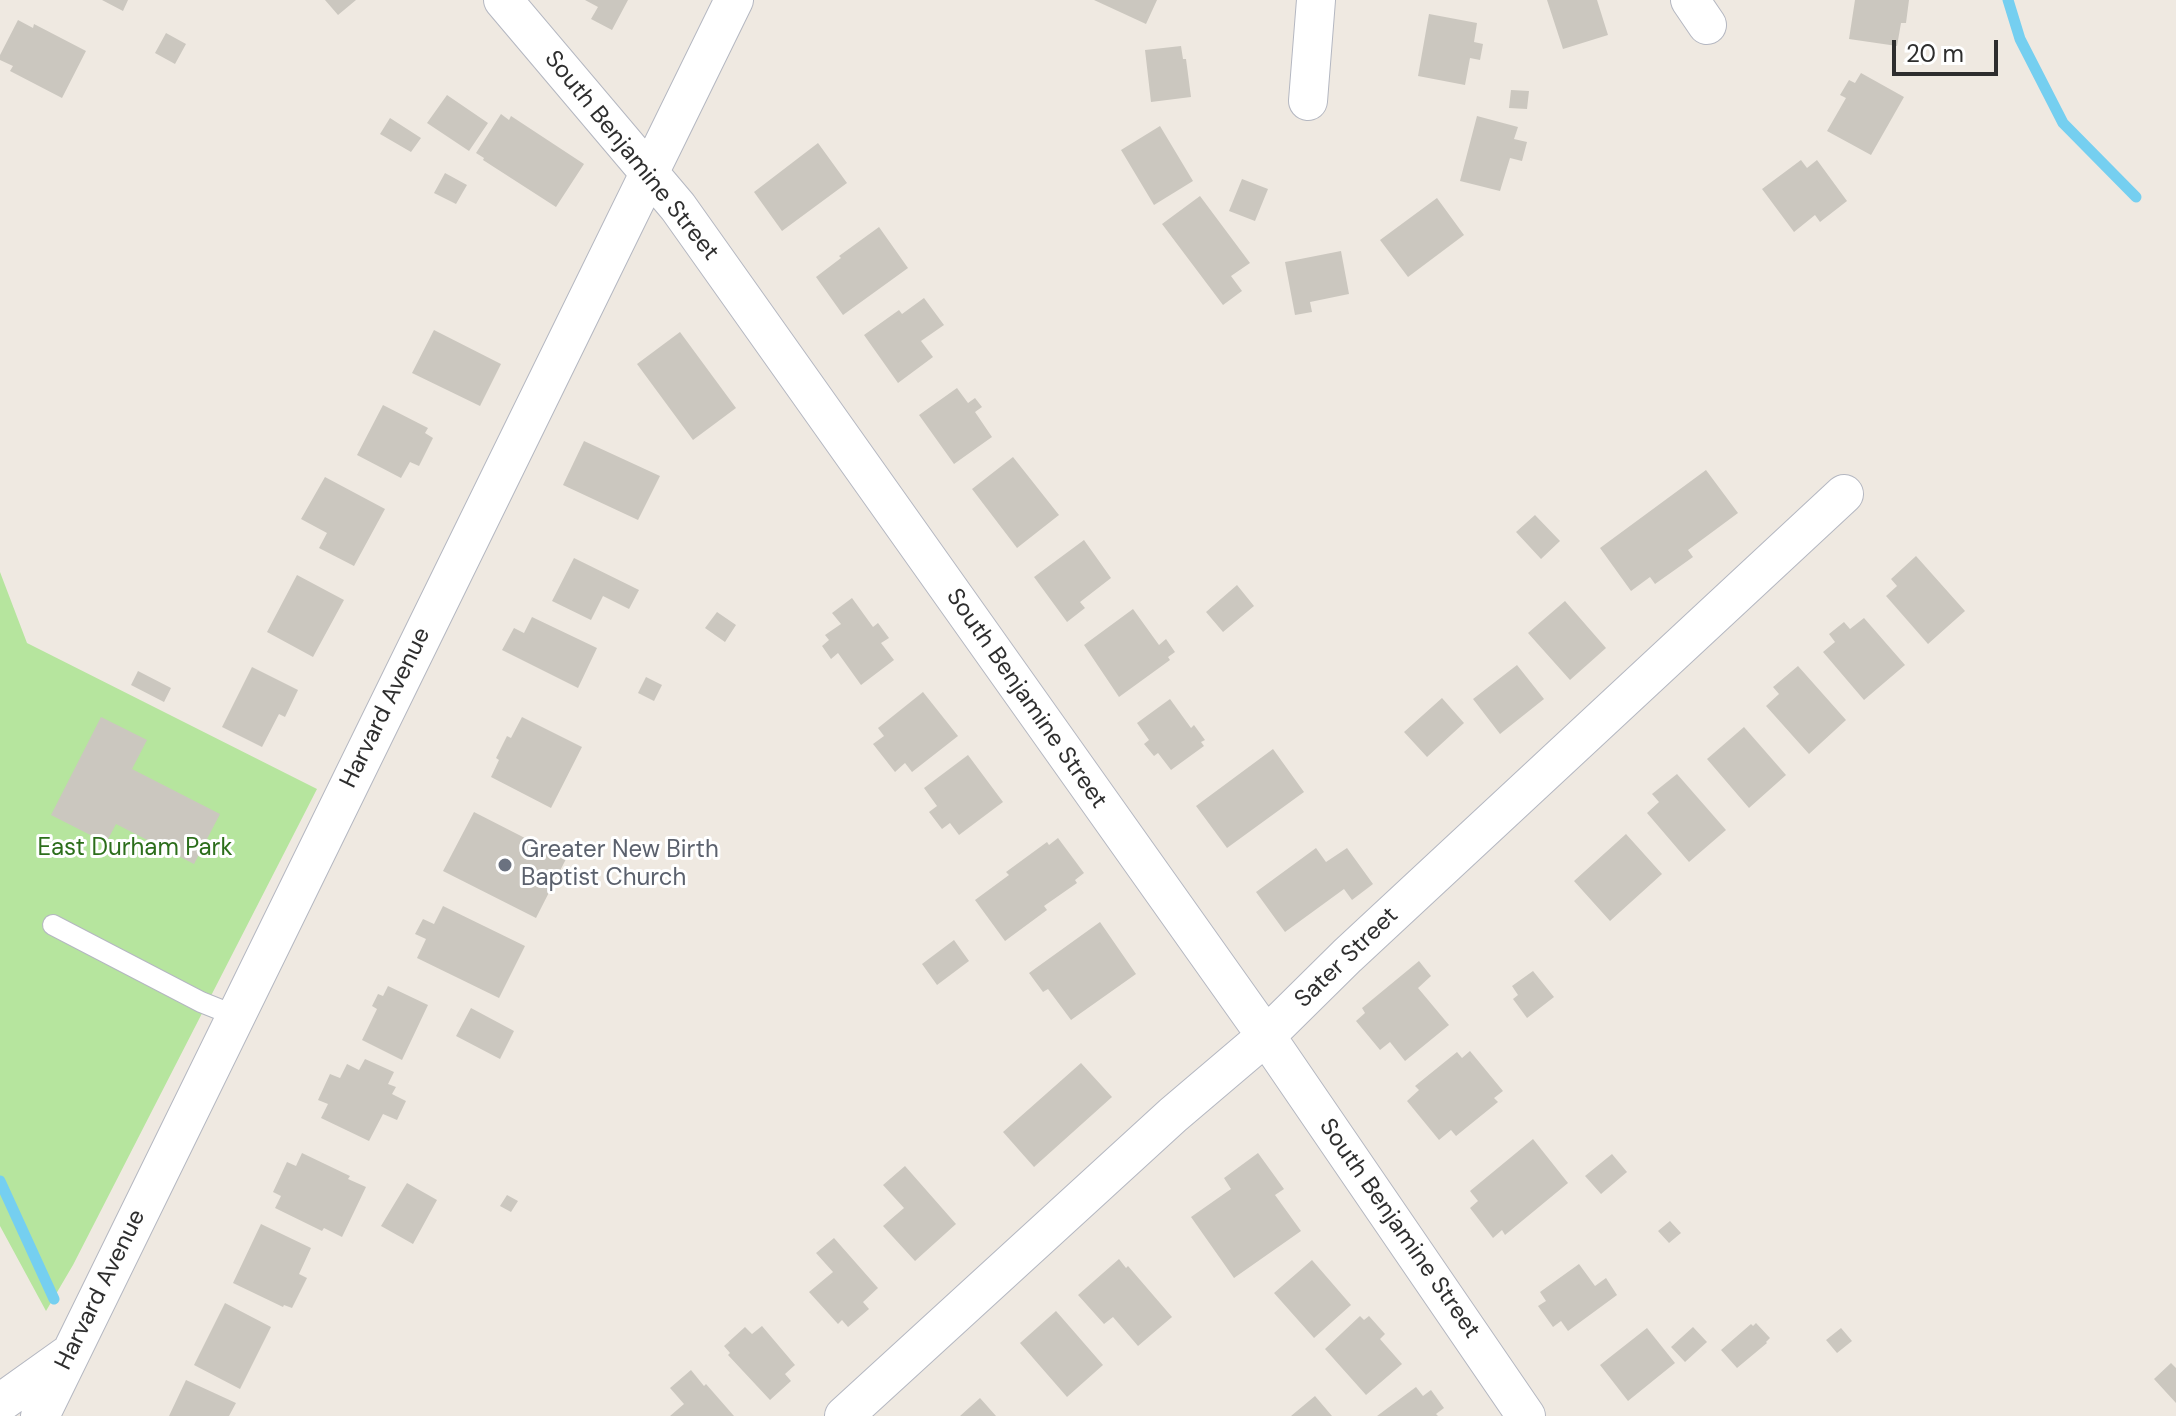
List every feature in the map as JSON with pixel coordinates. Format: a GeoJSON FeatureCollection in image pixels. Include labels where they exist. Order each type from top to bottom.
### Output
{"type":"FeatureCollection","features":[{"type":"Feature","properties":{"kind":"street","name":"South Benjamine Street"},"geometry":{"type":"LineString","coordinates":[[503,0],[678,207],[1266,1036],[1526,1416]]}},
{"type":"Feature","properties":{"kind":"street","name":"Harvard Avenue"},"geometry":{"type":"LineString","coordinates":[[40,1416],[734,0]]}},
{"type":"Feature","properties":{"kind":"street"},"geometry":{"type":"LineString","coordinates":[[1308,101],[1316,0]]}},
{"type":"Feature","properties":{"kind":"street","name":"Sater Street"},"geometry":{"type":"LineString","coordinates":[[844,1416],[1173,1115],[1266,1036],[1347,956],[1844,494]]}},
{"type":"Feature","properties":{"kind":"street"},"geometry":{"type":"LineString","coordinates":[[0,1403],[70,1353]]}},
{"type":"Feature","properties":{"kind":"lane"},"geometry":{"type":"LineString","coordinates":[[53,925],[201,1002],[236,1016]]}},
{"type":"Feature","properties":{"kind":"green space","name":"East Durham Park"},"geometry":{"type":"Polygon","coordinates":[[[0,572],[27,643],[317,789],[73,1265],[46,1311],[0,1226],[0,572]]]}},
{"type":"Feature","properties":{"kind":"building"},"geometry":{"type":"Polygon","coordinates":[[[102,0],[128,0],[123,11],[102,0]]]}},
{"type":"Feature","properties":{"kind":"building"},"geometry":{"type":"Polygon","coordinates":[[[325,0],[356,0],[338,15],[325,0]]]}},
{"type":"Feature","properties":{"kind":"building"},"geometry":{"type":"Polygon","coordinates":[[[585,0],[628,0],[612,30],[591,19],[598,7],[585,0]]]}},
{"type":"Feature","properties":{"kind":"building"},"geometry":{"type":"Polygon","coordinates":[[[1094,0],[1157,0],[1146,24],[1094,0]]]}},
{"type":"Feature","properties":{"kind":"building"},"geometry":{"type":"Polygon","coordinates":[[[1547,0],[1597,0],[1608,35],[1563,49],[1547,0]]]}},
{"type":"Feature","properties":{"kind":"building"},"geometry":{"type":"Polygon","coordinates":[[[1855,0],[1909,0],[1906,23],[1901,23],[1897,46],[1849,39],[1855,0]]]}},
{"type":"Feature","properties":{"kind":"building"},"geometry":{"type":"Polygon","coordinates":[[[1429,14],[1477,23],[1474,42],[1483,44],[1480,60],[1470,58],[1465,85],[1418,76],[1429,14]]]}},
{"type":"Feature","properties":{"kind":"building"},"geometry":{"type":"Polygon","coordinates":[[[18,20],[33,28],[34,24],[86,51],[62,98],[10,71],[13,66],[0,60],[18,20]]]}},
{"type":"Feature","properties":{"kind":"building"},"geometry":{"type":"Polygon","coordinates":[[[166,33],[186,44],[175,64],[155,53],[166,33]]]}},
{"type":"Feature","properties":{"kind":"building"},"geometry":{"type":"Polygon","coordinates":[[[1181,46],[1183,59],[1186,59],[1191,97],[1151,102],[1145,50],[1181,46]]]}},
{"type":"Feature","properties":{"kind":"building"},"geometry":{"type":"Polygon","coordinates":[[[1861,73],[1904,97],[1871,155],[1827,131],[1846,98],[1840,95],[1849,80],[1855,83],[1861,73]]]}},
{"type":"Feature","properties":{"kind":"building"},"geometry":{"type":"Polygon","coordinates":[[[1511,90],[1529,91],[1527,109],[1509,108],[1511,90]]]}},
{"type":"Feature","properties":{"kind":"building"},"geometry":{"type":"Polygon","coordinates":[[[447,95],[488,123],[469,151],[427,123],[447,95]]]}},
{"type":"Feature","properties":{"kind":"building"},"geometry":{"type":"Polygon","coordinates":[[[501,114],[509,120],[511,116],[584,164],[556,207],[476,153],[501,114]]]}},
{"type":"Feature","properties":{"kind":"building"},"geometry":{"type":"Polygon","coordinates":[[[1477,116],[1518,127],[1514,139],[1527,142],[1522,161],[1510,158],[1500,191],[1460,181],[1477,116]]]}},
{"type":"Feature","properties":{"kind":"building"},"geometry":{"type":"Polygon","coordinates":[[[390,118],[421,138],[411,152],[380,134],[390,118]]]}},
{"type":"Feature","properties":{"kind":"building"},"geometry":{"type":"Polygon","coordinates":[[[1160,126],[1193,181],[1154,205],[1121,150],[1160,126]]]}},
{"type":"Feature","properties":{"kind":"building"},"geometry":{"type":"Polygon","coordinates":[[[818,143],[847,183],[782,231],[754,192],[818,143]]]}},
{"type":"Feature","properties":{"kind":"building"},"geometry":{"type":"Polygon","coordinates":[[[1801,160],[1807,168],[1817,160],[1847,201],[1820,222],[1815,215],[1794,232],[1762,189],[1801,160]]]}},
{"type":"Feature","properties":{"kind":"building"},"geometry":{"type":"Polygon","coordinates":[[[445,173],[467,185],[456,204],[434,193],[445,173]]]}},
{"type":"Feature","properties":{"kind":"building"},"geometry":{"type":"Polygon","coordinates":[[[1242,179],[1268,189],[1255,221],[1229,211],[1242,179]]]}},
{"type":"Feature","properties":{"kind":"building"},"geometry":{"type":"Polygon","coordinates":[[[1200,196],[1250,263],[1231,276],[1242,291],[1223,305],[1162,224],[1200,196]]]}},
{"type":"Feature","properties":{"kind":"building"},"geometry":{"type":"Polygon","coordinates":[[[1437,198],[1464,235],[1408,277],[1380,240],[1437,198]]]}},
{"type":"Feature","properties":{"kind":"building"},"geometry":{"type":"Polygon","coordinates":[[[879,227],[908,268],[843,315],[816,277],[879,227]]]}},
{"type":"Feature","properties":{"kind":"building"},"geometry":{"type":"Polygon","coordinates":[[[1341,251],[1349,294],[1310,302],[1312,312],[1295,315],[1285,262],[1341,251]]]}},
{"type":"Feature","properties":{"kind":"building"},"geometry":{"type":"Polygon","coordinates":[[[924,298],[944,325],[921,341],[933,357],[898,383],[864,335],[899,310],[902,314],[924,298]]]}},
{"type":"Feature","properties":{"kind":"building"},"geometry":{"type":"Polygon","coordinates":[[[434,330],[501,364],[480,406],[412,373],[434,330]]]}},
{"type":"Feature","properties":{"kind":"building"},"geometry":{"type":"Polygon","coordinates":[[[680,332],[736,408],[693,440],[637,364],[680,332]]]}},
{"type":"Feature","properties":{"kind":"building"},"geometry":{"type":"Polygon","coordinates":[[[957,388],[968,403],[975,398],[982,407],[975,412],[992,437],[954,464],[919,415],[957,388]]]}},
{"type":"Feature","properties":{"kind":"building"},"geometry":{"type":"Polygon","coordinates":[[[383,405],[428,428],[425,433],[433,438],[419,466],[410,462],[401,478],[357,455],[383,405]]]}},
{"type":"Feature","properties":{"kind":"building"},"geometry":{"type":"Polygon","coordinates":[[[584,441],[660,476],[638,520],[563,485],[584,441]]]}},
{"type":"Feature","properties":{"kind":"building"},"geometry":{"type":"Polygon","coordinates":[[[1013,457],[1059,515],[1017,548],[972,489],[1013,457]]]}},
{"type":"Feature","properties":{"kind":"building"},"geometry":{"type":"Polygon","coordinates":[[[1706,470],[1738,513],[1688,550],[1693,557],[1655,584],[1650,577],[1631,591],[1600,548],[1706,470]]]}},
{"type":"Feature","properties":{"kind":"building"},"geometry":{"type":"Polygon","coordinates":[[[325,477],[385,509],[354,566],[319,548],[327,533],[301,519],[325,477]]]}},
{"type":"Feature","properties":{"kind":"building"},"geometry":{"type":"Polygon","coordinates":[[[1535,515],[1560,541],[1541,559],[1516,532],[1535,515]]]}},
{"type":"Feature","properties":{"kind":"building"},"geometry":{"type":"Polygon","coordinates":[[[1084,540],[1111,578],[1080,602],[1085,608],[1067,622],[1034,577],[1084,540]]]}},
{"type":"Feature","properties":{"kind":"building"},"geometry":{"type":"Polygon","coordinates":[[[1916,556],[1965,611],[1928,644],[1886,596],[1897,586],[1891,579],[1916,556]]]}},
{"type":"Feature","properties":{"kind":"building"},"geometry":{"type":"Polygon","coordinates":[[[574,558],[639,590],[629,609],[603,596],[591,620],[552,601],[574,558]]]}},
{"type":"Feature","properties":{"kind":"building"},"geometry":{"type":"Polygon","coordinates":[[[297,575],[344,600],[313,657],[267,632],[297,575]]]}},
{"type":"Feature","properties":{"kind":"building"},"geometry":{"type":"Polygon","coordinates":[[[1237,585],[1254,606],[1223,632],[1206,612],[1237,585]]]}},
{"type":"Feature","properties":{"kind":"building"},"geometry":{"type":"Polygon","coordinates":[[[852,598],[873,627],[878,623],[889,638],[881,643],[894,660],[861,685],[838,653],[831,659],[822,646],[829,640],[825,635],[841,624],[832,613],[852,598]]]}},
{"type":"Feature","properties":{"kind":"building"},"geometry":{"type":"Polygon","coordinates":[[[1565,601],[1606,648],[1570,680],[1528,633],[1565,601]]]}},
{"type":"Feature","properties":{"kind":"building"},"geometry":{"type":"Polygon","coordinates":[[[1133,609],[1159,645],[1166,639],[1175,652],[1168,657],[1170,660],[1119,697],[1084,645],[1133,609]]]}},
{"type":"Feature","properties":{"kind":"building"},"geometry":{"type":"Polygon","coordinates":[[[717,612],[736,625],[725,642],[705,628],[717,612]]]}},
{"type":"Feature","properties":{"kind":"building"},"geometry":{"type":"Polygon","coordinates":[[[532,617],[597,648],[578,688],[502,650],[514,628],[524,633],[532,617]]]}},
{"type":"Feature","properties":{"kind":"building"},"geometry":{"type":"Polygon","coordinates":[[[1864,618],[1905,665],[1864,700],[1823,652],[1835,642],[1829,634],[1844,622],[1850,629],[1864,618]]]}},
{"type":"Feature","properties":{"kind":"building"},"geometry":{"type":"Polygon","coordinates":[[[1517,665],[1544,699],[1500,734],[1473,699],[1517,665]]]}},
{"type":"Feature","properties":{"kind":"building"},"geometry":{"type":"Polygon","coordinates":[[[1798,666],[1846,720],[1809,754],[1766,706],[1779,694],[1773,687],[1798,666]]]}},
{"type":"Feature","properties":{"kind":"building"},"geometry":{"type":"Polygon","coordinates":[[[252,667],[298,690],[285,717],[279,714],[262,747],[222,727],[252,667]]]}},
{"type":"Feature","properties":{"kind":"building"},"geometry":{"type":"Polygon","coordinates":[[[138,671],[171,688],[164,702],[131,685],[138,671]]]}},
{"type":"Feature","properties":{"kind":"building"},"geometry":{"type":"Polygon","coordinates":[[[646,677],[662,685],[654,701],[638,693],[646,677]]]}},
{"type":"Feature","properties":{"kind":"building"},"geometry":{"type":"Polygon","coordinates":[[[923,692],[958,736],[912,772],[905,763],[895,772],[873,744],[884,736],[878,728],[923,692]]]}},
{"type":"Feature","properties":{"kind":"building"},"geometry":{"type":"Polygon","coordinates":[[[1442,698],[1464,723],[1427,757],[1404,732],[1442,698]]]}},
{"type":"Feature","properties":{"kind":"building"},"geometry":{"type":"Polygon","coordinates":[[[1170,699],[1191,728],[1194,725],[1205,740],[1201,742],[1204,746],[1171,770],[1158,753],[1154,756],[1144,744],[1149,740],[1137,723],[1170,699]]]}},
{"type":"Feature","properties":{"kind":"building"},"geometry":{"type":"Polygon","coordinates":[[[101,717],[147,740],[132,769],[220,814],[194,864],[116,824],[106,843],[51,815],[101,717]]]}},
{"type":"Feature","properties":{"kind":"building"},"geometry":{"type":"Polygon","coordinates":[[[522,717],[582,747],[551,808],[491,777],[507,736],[511,738],[522,717]]]}},
{"type":"Feature","properties":{"kind":"building"},"geometry":{"type":"Polygon","coordinates":[[[1744,727],[1786,775],[1749,808],[1707,759],[1744,727]]]}},
{"type":"Feature","properties":{"kind":"building"},"geometry":{"type":"Polygon","coordinates":[[[1273,749],[1304,792],[1227,848],[1196,806],[1273,749]]]}},
{"type":"Feature","properties":{"kind":"building"},"geometry":{"type":"Polygon","coordinates":[[[968,755],[1003,802],[959,835],[950,823],[942,829],[929,812],[937,806],[924,788],[968,755]]]}},
{"type":"Feature","properties":{"kind":"building"},"geometry":{"type":"Polygon","coordinates":[[[1677,774],[1726,830],[1689,862],[1647,813],[1659,802],[1652,794],[1677,774]]]}},
{"type":"Feature","properties":{"kind":"building","name":"Greater New Birth Baptist Church"},"geometry":{"type":"Polygon","coordinates":[[[474,812],[566,859],[536,918],[443,871],[474,812]]]}},
{"type":"Feature","properties":{"kind":"building"},"geometry":{"type":"Polygon","coordinates":[[[1626,834],[1662,874],[1610,921],[1574,881],[1626,834]]]}},
{"type":"Feature","properties":{"kind":"building"},"geometry":{"type":"Polygon","coordinates":[[[1058,838],[1084,873],[1075,880],[1077,883],[1044,906],[1047,910],[1005,941],[975,900],[1009,875],[1006,872],[1047,842],[1049,845],[1058,838]]]}},
{"type":"Feature","properties":{"kind":"building"},"geometry":{"type":"Polygon","coordinates":[[[1316,848],[1326,862],[1347,848],[1373,884],[1352,900],[1344,889],[1285,932],[1256,892],[1316,848]]]}},
{"type":"Feature","properties":{"kind":"building","name":"Greater New Birth Baptist Church"},"geometry":{"type":"Polygon","coordinates":[[[443,906],[525,946],[499,998],[417,958],[426,939],[415,934],[423,919],[434,924],[443,906]]]}},
{"type":"Feature","properties":{"kind":"building"},"geometry":{"type":"Polygon","coordinates":[[[1100,922],[1136,974],[1071,1020],[1048,989],[1043,992],[1029,973],[1100,922]]]}},
{"type":"Feature","properties":{"kind":"building"},"geometry":{"type":"Polygon","coordinates":[[[954,940],[969,961],[937,985],[922,964],[954,940]]]}},
{"type":"Feature","properties":{"kind":"building"},"geometry":{"type":"Polygon","coordinates":[[[1419,961],[1431,976],[1418,988],[1449,1025],[1405,1061],[1390,1042],[1380,1050],[1356,1021],[1365,1013],[1362,1008],[1419,961]]]}},
{"type":"Feature","properties":{"kind":"building"},"geometry":{"type":"Polygon","coordinates":[[[1533,971],[1554,997],[1527,1018],[1513,999],[1518,995],[1512,986],[1533,971]]]}},
{"type":"Feature","properties":{"kind":"building"},"geometry":{"type":"Polygon","coordinates":[[[388,986],[428,1005],[402,1060],[362,1040],[377,1009],[372,1006],[378,994],[383,996],[388,986]]]}},
{"type":"Feature","properties":{"kind":"building"},"geometry":{"type":"Polygon","coordinates":[[[471,1008],[514,1031],[500,1059],[456,1036],[471,1008]]]}},
{"type":"Feature","properties":{"kind":"building"},"geometry":{"type":"Polygon","coordinates":[[[1470,1051],[1503,1091],[1494,1098],[1498,1102],[1456,1136],[1451,1130],[1439,1140],[1407,1101],[1419,1090],[1415,1086],[1457,1052],[1462,1058],[1470,1051]]]}},
{"type":"Feature","properties":{"kind":"building"},"geometry":{"type":"Polygon","coordinates":[[[365,1059],[394,1072],[388,1084],[396,1087],[392,1094],[406,1101],[397,1120],[383,1114],[369,1141],[321,1118],[328,1104],[318,1100],[330,1074],[340,1078],[347,1064],[359,1070],[365,1059]]]}},
{"type":"Feature","properties":{"kind":"building"},"geometry":{"type":"Polygon","coordinates":[[[1081,1063],[1112,1097],[1034,1167],[1003,1132],[1081,1063]]]}},
{"type":"Feature","properties":{"kind":"building"},"geometry":{"type":"Polygon","coordinates":[[[1533,1139],[1568,1183],[1505,1235],[1502,1230],[1493,1238],[1470,1208],[1478,1201],[1470,1191],[1533,1139]]]}},
{"type":"Feature","properties":{"kind":"building"},"geometry":{"type":"Polygon","coordinates":[[[302,1153],[366,1187],[342,1237],[324,1228],[322,1231],[275,1208],[281,1196],[273,1192],[287,1162],[296,1166],[302,1153]]]}},
{"type":"Feature","properties":{"kind":"building"},"geometry":{"type":"Polygon","coordinates":[[[1258,1153],[1284,1189],[1275,1195],[1301,1231],[1234,1278],[1191,1217],[1231,1189],[1224,1178],[1258,1153]]]}},
{"type":"Feature","properties":{"kind":"building"},"geometry":{"type":"Polygon","coordinates":[[[1612,1154],[1627,1172],[1601,1194],[1585,1176],[1612,1154]]]}},
{"type":"Feature","properties":{"kind":"building"},"geometry":{"type":"Polygon","coordinates":[[[905,1166],[956,1224],[915,1261],[883,1226],[904,1208],[883,1185],[905,1166]]]}},
{"type":"Feature","properties":{"kind":"building"},"geometry":{"type":"Polygon","coordinates":[[[407,1183],[437,1200],[413,1244],[381,1226],[407,1183]]]}},
{"type":"Feature","properties":{"kind":"building"},"geometry":{"type":"Polygon","coordinates":[[[507,1195],[518,1201],[511,1212],[500,1206],[507,1195]]]}},
{"type":"Feature","properties":{"kind":"building"},"geometry":{"type":"Polygon","coordinates":[[[1670,1221],[1681,1233],[1669,1243],[1658,1231],[1670,1221]]]}},
{"type":"Feature","properties":{"kind":"building"},"geometry":{"type":"Polygon","coordinates":[[[261,1224],[311,1248],[299,1274],[307,1278],[292,1308],[283,1307],[233,1283],[261,1224]]]}},
{"type":"Feature","properties":{"kind":"building"},"geometry":{"type":"Polygon","coordinates":[[[834,1238],[878,1288],[863,1302],[869,1309],[848,1327],[842,1320],[838,1324],[809,1292],[833,1272],[816,1253],[834,1238]]]}},
{"type":"Feature","properties":{"kind":"building"},"geometry":{"type":"Polygon","coordinates":[[[1119,1259],[1172,1317],[1138,1346],[1113,1317],[1104,1324],[1078,1295],[1119,1259]]]}},
{"type":"Feature","properties":{"kind":"building"},"geometry":{"type":"Polygon","coordinates":[[[1312,1260],[1351,1305],[1314,1338],[1274,1293],[1312,1260]]]}},
{"type":"Feature","properties":{"kind":"building"},"geometry":{"type":"Polygon","coordinates":[[[1579,1264],[1595,1286],[1606,1278],[1617,1295],[1568,1331],[1561,1321],[1553,1327],[1538,1306],[1546,1301],[1540,1292],[1579,1264]]]}},
{"type":"Feature","properties":{"kind":"building"},"geometry":{"type":"Polygon","coordinates":[[[225,1303],[271,1327],[240,1389],[194,1365],[225,1303]]]}},
{"type":"Feature","properties":{"kind":"building"},"geometry":{"type":"Polygon","coordinates":[[[1056,1311],[1103,1365],[1067,1397],[1020,1343],[1056,1311]]]}},
{"type":"Feature","properties":{"kind":"building"},"geometry":{"type":"Polygon","coordinates":[[[1360,1316],[1364,1320],[1369,1316],[1385,1334],[1380,1339],[1402,1364],[1366,1395],[1325,1349],[1360,1316]]]}},
{"type":"Feature","properties":{"kind":"building"},"geometry":{"type":"Polygon","coordinates":[[[1756,1323],[1770,1338],[1737,1368],[1721,1350],[1756,1323]]]}},
{"type":"Feature","properties":{"kind":"building"},"geometry":{"type":"Polygon","coordinates":[[[762,1326],[795,1365],[785,1374],[791,1381],[770,1400],[728,1355],[730,1353],[724,1346],[745,1327],[752,1334],[762,1326]]]}},
{"type":"Feature","properties":{"kind":"building"},"geometry":{"type":"Polygon","coordinates":[[[1693,1327],[1707,1342],[1685,1362],[1671,1347],[1693,1327]]]}},
{"type":"Feature","properties":{"kind":"building"},"geometry":{"type":"Polygon","coordinates":[[[1647,1328],[1675,1363],[1628,1401],[1600,1365],[1647,1328]]]}},
{"type":"Feature","properties":{"kind":"building"},"geometry":{"type":"Polygon","coordinates":[[[1841,1328],[1852,1341],[1837,1353],[1826,1340],[1841,1328]]]}},
{"type":"Feature","properties":{"kind":"building"},"geometry":{"type":"Polygon","coordinates":[[[2171,1363],[2176,1368],[2176,1403],[2154,1379],[2171,1363]]]}},
{"type":"Feature","properties":{"kind":"building"},"geometry":{"type":"Polygon","coordinates":[[[691,1370],[734,1416],[670,1416],[684,1404],[670,1388],[691,1370]]]}},
{"type":"Feature","properties":{"kind":"building"},"geometry":{"type":"Polygon","coordinates":[[[186,1380],[236,1403],[229,1416],[169,1416],[186,1380]]]}},
{"type":"Feature","properties":{"kind":"building"},"geometry":{"type":"Polygon","coordinates":[[[1416,1387],[1423,1396],[1431,1390],[1444,1408],[1436,1414],[1438,1416],[1377,1416],[1416,1387]]]}},
{"type":"Feature","properties":{"kind":"building"},"geometry":{"type":"Polygon","coordinates":[[[1315,1396],[1332,1416],[1291,1416],[1315,1396]]]}},
{"type":"Feature","properties":{"kind":"building"},"geometry":{"type":"Polygon","coordinates":[[[980,1398],[996,1416],[960,1416],[980,1398]]]}},
{"type":"Feature","properties":{"kind":"waterway"},"geometry":{"type":"LineString","coordinates":[[2008,0],[2020,39],[2063,123],[2136,197]]}},
{"type":"Feature","properties":{"kind":"waterway"},"geometry":{"type":"LineString","coordinates":[[0,1181],[54,1299]]}},
{"type":"Feature","properties":{"kind":"place","name":"Greater New Birth Baptist Church"},"geometry":{"type":"Point","coordinates":[505,865]}}]}
